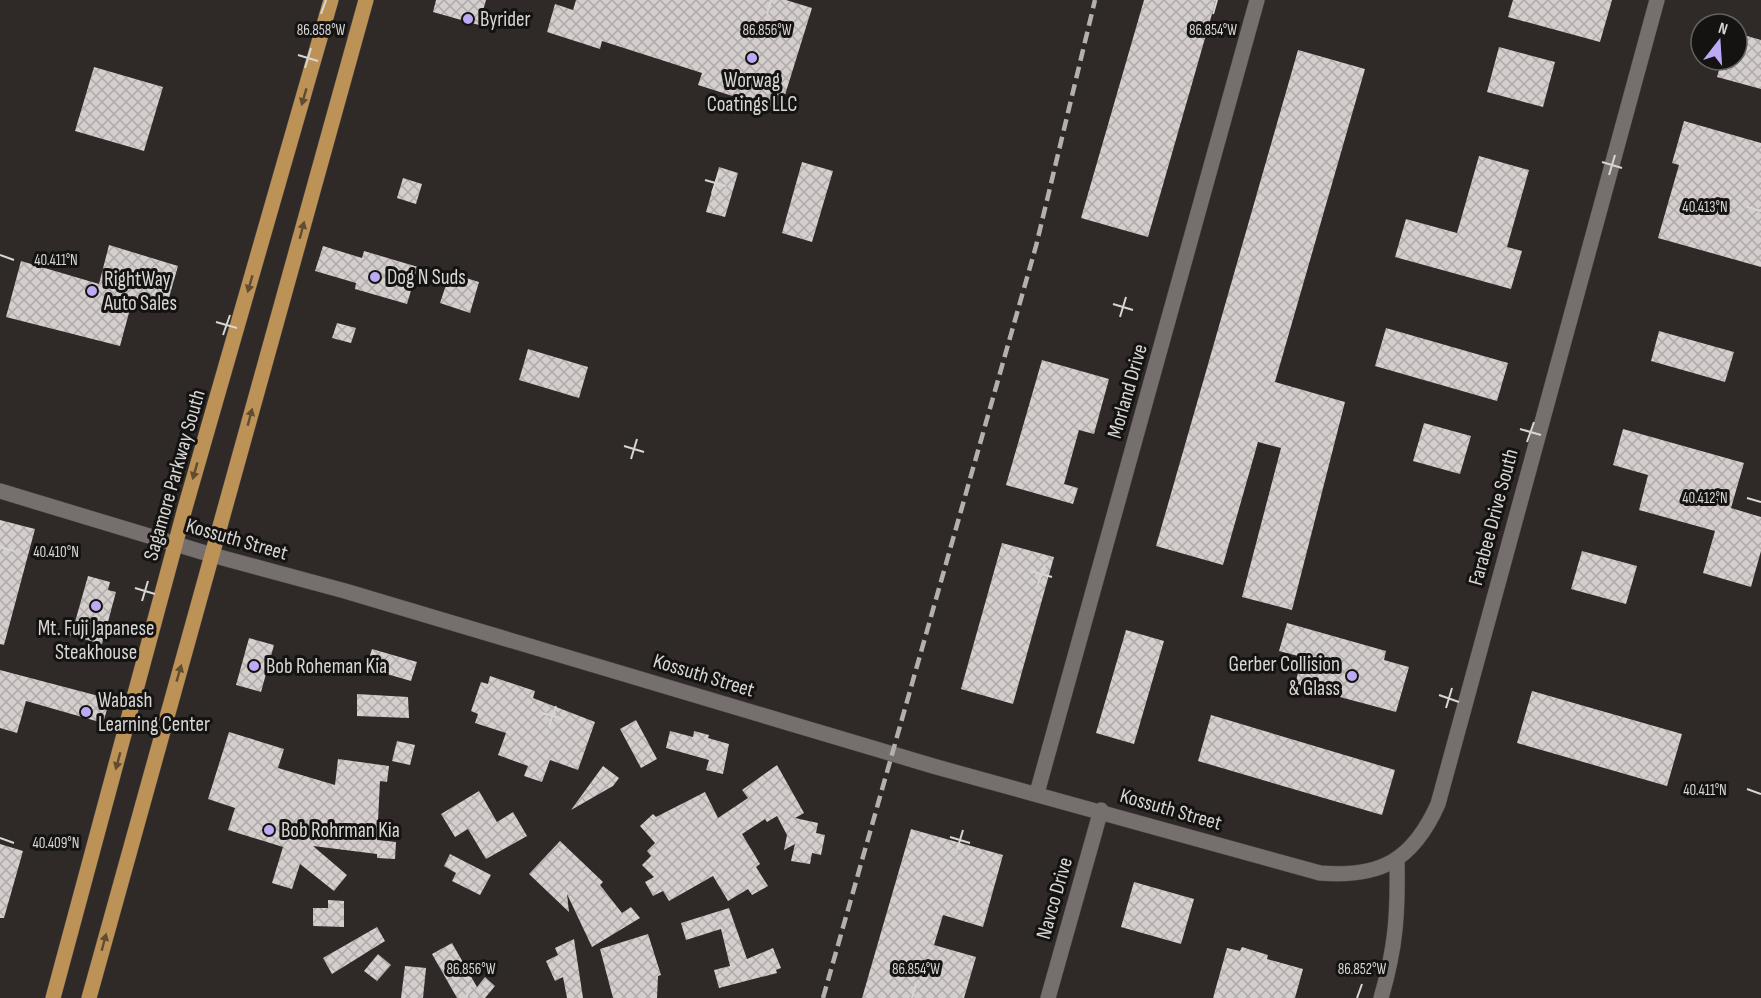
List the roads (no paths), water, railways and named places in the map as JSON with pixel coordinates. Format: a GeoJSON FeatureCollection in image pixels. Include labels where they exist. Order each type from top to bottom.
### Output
{"type":"FeatureCollection","features":[{"type":"Feature","properties":{"kind":"main road","name":"Sagamore Parkway South"},"geometry":{"type":"LineString","coordinates":[[53,998],[175,544],[331,0]]}},
{"type":"Feature","properties":{"kind":"main road"},"geometry":{"type":"LineString","coordinates":[[88,998],[366,0]]}},
{"type":"Feature","properties":{"kind":"street","name":"Morland Drive"},"geometry":{"type":"LineString","coordinates":[[1037,793],[1257,0]]}},
{"type":"Feature","properties":{"kind":"street","name":"Farabee Drive South"},"geometry":{"type":"LineString","coordinates":[[1397,860],[1415,845],[1428,826],[1438,804],[1657,0]]}},
{"type":"Feature","properties":{"kind":"street","name":"Kossuth Street"},"geometry":{"type":"LineString","coordinates":[[0,491],[923,763],[1101,810],[1320,873],[1345,875],[1373,871],[1397,860]]}},
{"type":"Feature","properties":{"kind":"street","name":"Navco Drive"},"geometry":{"type":"LineString","coordinates":[[1048,998],[1101,810]]}},
{"type":"Feature","properties":{"kind":"street"},"geometry":{"type":"LineString","coordinates":[[1381,998],[1393,955],[1399,913],[1397,860]]}},
{"type":"Feature","properties":{"kind":"railway"},"geometry":{"type":"LineString","coordinates":[[823,998],[1036,246],[1095,0]]}},
{"type":"Feature","properties":{"kind":"place","name":"Byrider"},"geometry":{"type":"Point","coordinates":[468,19]}},
{"type":"Feature","properties":{"kind":"place","name":"Worwag Coatings LLC"},"geometry":{"type":"Point","coordinates":[752,58]}},
{"type":"Feature","properties":{"kind":"place","name":"Dog N Suds"},"geometry":{"type":"Point","coordinates":[375,277]}},
{"type":"Feature","properties":{"kind":"place","name":"RightWay Auto Sales"},"geometry":{"type":"Point","coordinates":[92,291]}},
{"type":"Feature","properties":{"kind":"place","name":"Mt. Fuji Japanese Steakhouse"},"geometry":{"type":"Point","coordinates":[96,606]}},
{"type":"Feature","properties":{"kind":"place","name":"Bob Roheman Kia"},"geometry":{"type":"Point","coordinates":[254,666]}},
{"type":"Feature","properties":{"kind":"place","name":"Gerber Collision & Glass"},"geometry":{"type":"Point","coordinates":[1352,676]}},
{"type":"Feature","properties":{"kind":"place","name":"Wabash Learning Center"},"geometry":{"type":"Point","coordinates":[86,712]}},
{"type":"Feature","properties":{"kind":"place","name":"Bob Rohrman Kia"},"geometry":{"type":"Point","coordinates":[269,830]}}]}
